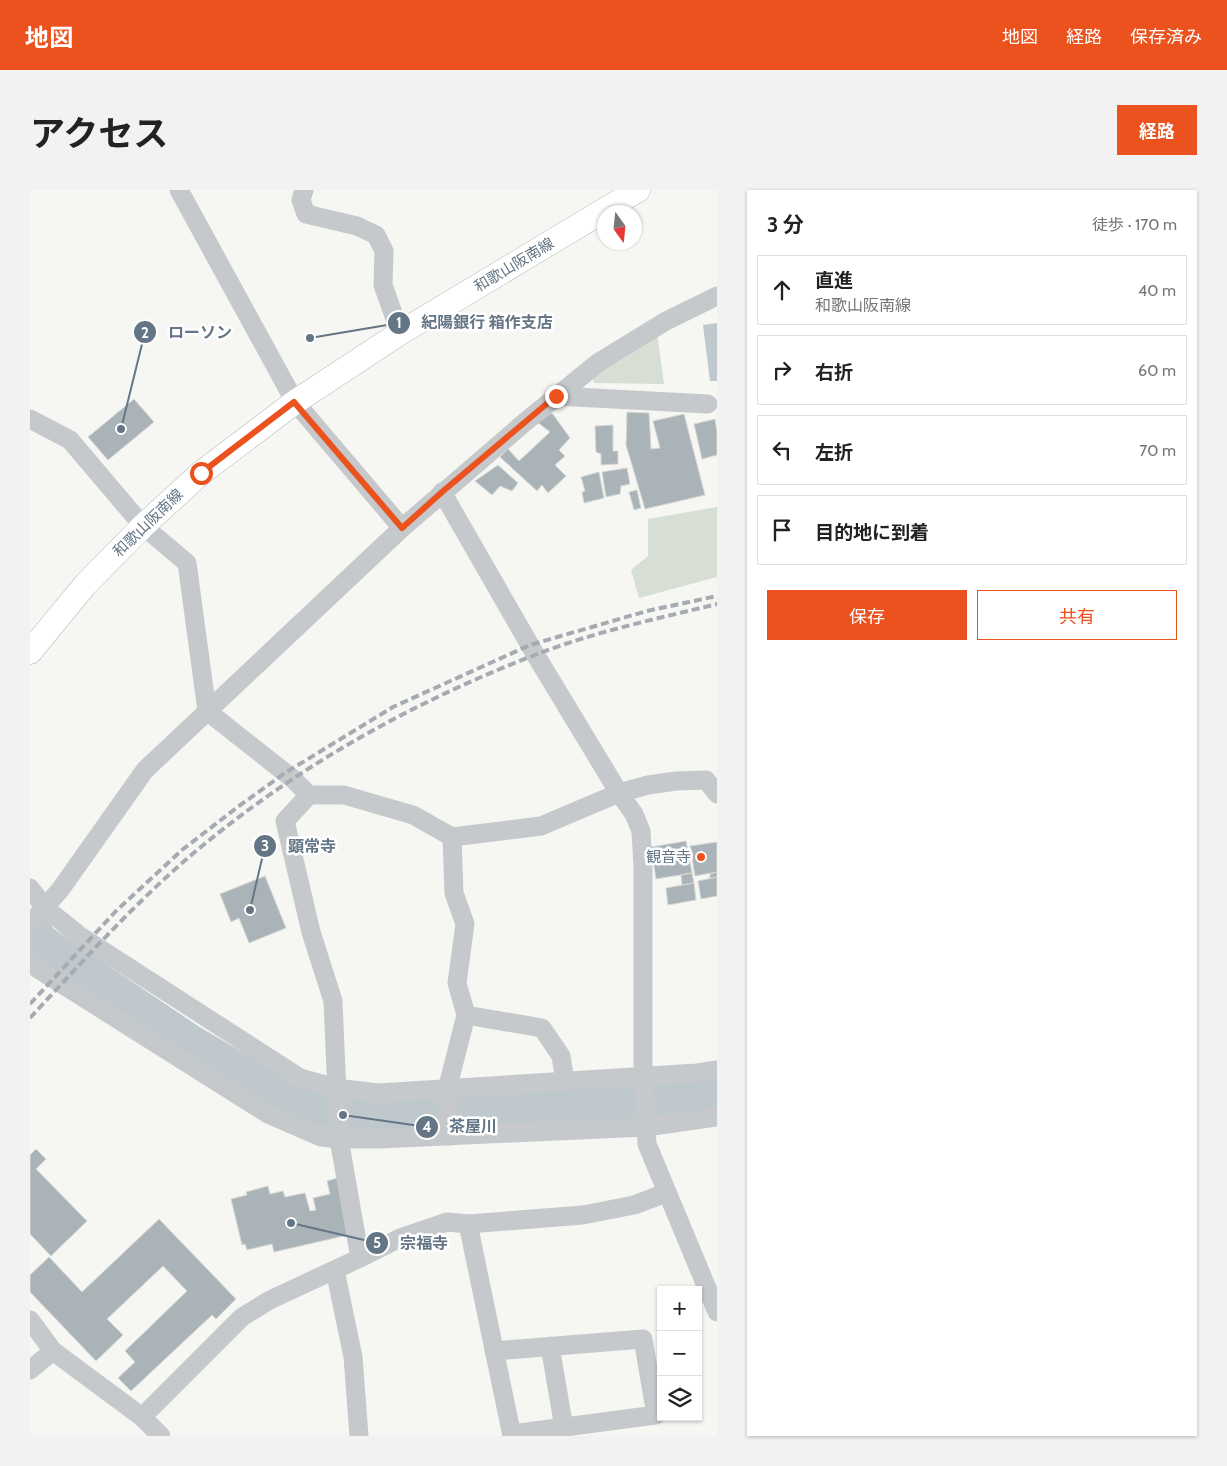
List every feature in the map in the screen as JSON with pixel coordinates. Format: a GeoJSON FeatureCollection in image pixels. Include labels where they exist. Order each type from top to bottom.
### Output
{"type":"FeatureCollection","features":[{"type":"Feature","properties":{"kind":"main road","name":"和歌山阪南線"},"geometry":{"type":"LineString","coordinates":[[30,652],[85,585],[143,526],[201,473],[294,402],[400,334],[638,190]]}},
{"type":"Feature","properties":{"kind":"street"},"geometry":{"type":"LineString","coordinates":[[180,190],[294,402],[402,528]]}},
{"type":"Feature","properties":{"kind":"street"},"geometry":{"type":"LineString","coordinates":[[304,190],[301,200],[306,214],[357,226],[376,234],[384,251],[383,285],[400,334]]}},
{"type":"Feature","properties":{"kind":"street"},"geometry":{"type":"LineString","coordinates":[[39,914],[60,890],[145,770],[402,528],[442,492],[599,362],[666,321],[717,296]]}},
{"type":"Feature","properties":{"kind":"street"},"geometry":{"type":"LineString","coordinates":[[556,396],[708,404]]}},
{"type":"Feature","properties":{"kind":"street"},"geometry":{"type":"LineString","coordinates":[[30,420],[70,440],[143,526],[187,563],[207,711],[293,780],[309,796]]}},
{"type":"Feature","properties":{"kind":"street"},"geometry":{"type":"LineString","coordinates":[[442,492],[536,654],[619,793],[634,814],[641,832],[643,867],[643,1080],[647,1144],[717,1312]]}},
{"type":"Feature","properties":{"kind":"street"},"geometry":{"type":"LineString","coordinates":[[360,1258],[339,1133],[332,1001],[312,932],[284,821],[309,796],[344,795],[413,815],[452,837],[541,826],[619,793],[648,785],[676,781],[706,780],[717,794]]}},
{"type":"Feature","properties":{"kind":"street"},"geometry":{"type":"LineString","coordinates":[[449,1133],[447,1094],[466,1015],[457,983],[465,924],[454,893],[452,837]]}},
{"type":"Feature","properties":{"kind":"street"},"geometry":{"type":"LineString","coordinates":[[30,888],[39,914],[80,936],[300,1078],[336,1092],[447,1094],[564,1082],[643,1080],[717,1070]]}},
{"type":"Feature","properties":{"kind":"street"},"geometry":{"type":"LineString","coordinates":[[30,962],[268,1114],[321,1137],[339,1133],[379,1140],[449,1133],[717,1117]]}},
{"type":"Feature","properties":{"kind":"street"},"geometry":{"type":"LineString","coordinates":[[466,1015],[542,1028],[561,1056],[564,1082]]}},
{"type":"Feature","properties":{"kind":"street"},"geometry":{"type":"LineString","coordinates":[[142,1417],[242,1316],[270,1300],[400,1238],[447,1222],[468,1224],[583,1215],[634,1205],[666,1193]]}},
{"type":"Feature","properties":{"kind":"street"},"geometry":{"type":"LineString","coordinates":[[468,1224],[494,1351],[512,1435],[656,1415],[643,1339],[494,1351]]}},
{"type":"Feature","properties":{"kind":"street"},"geometry":{"type":"LineString","coordinates":[[698,1267],[717,1268]]}},
{"type":"Feature","properties":{"kind":"street"},"geometry":{"type":"LineString","coordinates":[[335,1270],[353,1357],[359,1436]]}},
{"type":"Feature","properties":{"kind":"street"},"geometry":{"type":"LineString","coordinates":[[30,1320],[53,1351],[142,1417],[161,1436]]}},
{"type":"Feature","properties":{"kind":"street"},"geometry":{"type":"LineString","coordinates":[[550,1346],[564,1428]]}},
{"type":"Feature","properties":{"kind":"street"},"geometry":{"type":"LineString","coordinates":[[30,1370],[53,1351]]}},
{"type":"Feature","properties":{"kind":"shaded area"},"geometry":{"type":"Polygon","coordinates":[[[717,323],[717,381],[710,381],[703,325],[717,323]]]}},
{"type":"Feature","properties":{"kind":"shaded area"},"geometry":{"type":"Polygon","coordinates":[[[657,332],[664,384],[594,383],[592,375],[657,332]]]}},
{"type":"Feature","properties":{"kind":"shaded area"},"geometry":{"type":"Polygon","coordinates":[[[717,507],[717,577],[639,598],[631,570],[648,556],[648,519],[717,507]]]}},
{"type":"Feature","properties":{"kind":"building"},"geometry":{"type":"Polygon","coordinates":[[[134,399],[154,422],[108,460],[88,437],[134,399]]]}},
{"type":"Feature","properties":{"kind":"building"},"geometry":{"type":"Polygon","coordinates":[[[627,412],[649,413],[651,449],[660,448],[653,421],[684,414],[705,495],[645,509],[626,445],[627,412]]]}},
{"type":"Feature","properties":{"kind":"building"},"geometry":{"type":"Polygon","coordinates":[[[552,413],[570,438],[559,450],[565,456],[555,465],[566,476],[548,493],[542,485],[537,491],[500,457],[508,449],[519,461],[550,432],[537,422],[552,413]]]}},
{"type":"Feature","properties":{"kind":"building"},"geometry":{"type":"Polygon","coordinates":[[[715,419],[717,455],[702,459],[694,424],[715,419]]]}},
{"type":"Feature","properties":{"kind":"building"},"geometry":{"type":"Polygon","coordinates":[[[613,425],[613,451],[618,451],[618,464],[601,465],[601,454],[596,452],[595,426],[613,425]]]}},
{"type":"Feature","properties":{"kind":"building"},"geometry":{"type":"Polygon","coordinates":[[[498,465],[518,483],[512,491],[500,486],[492,495],[475,481],[498,465]]]}},
{"type":"Feature","properties":{"kind":"building"},"geometry":{"type":"Polygon","coordinates":[[[627,468],[630,484],[621,486],[620,494],[606,497],[602,472],[627,468]]]}},
{"type":"Feature","properties":{"kind":"building"},"geometry":{"type":"Polygon","coordinates":[[[599,472],[604,498],[584,503],[582,492],[585,491],[581,477],[599,472]]]}},
{"type":"Feature","properties":{"kind":"building"},"geometry":{"type":"Polygon","coordinates":[[[637,490],[641,508],[634,510],[629,492],[637,490]]]}},
{"type":"Feature","properties":{"kind":"building"},"geometry":{"type":"Polygon","coordinates":[[[686,841],[692,873],[656,879],[651,847],[686,841]]]}},
{"type":"Feature","properties":{"kind":"building"},"geometry":{"type":"Polygon","coordinates":[[[717,842],[717,872],[695,876],[690,846],[717,842]]]}},
{"type":"Feature","properties":{"kind":"building"},"geometry":{"type":"Polygon","coordinates":[[[717,872],[717,877],[710,879],[710,874],[717,872]]]}},
{"type":"Feature","properties":{"kind":"building"},"geometry":{"type":"Polygon","coordinates":[[[692,873],[694,883],[682,885],[681,875],[692,873]]]}},
{"type":"Feature","properties":{"kind":"building"},"geometry":{"type":"Polygon","coordinates":[[[265,876],[286,928],[249,943],[239,918],[231,922],[220,894],[265,876]]]}},
{"type":"Feature","properties":{"kind":"building"},"geometry":{"type":"Polygon","coordinates":[[[717,877],[717,896],[701,899],[698,881],[717,877]]]}},
{"type":"Feature","properties":{"kind":"building"},"geometry":{"type":"Polygon","coordinates":[[[694,883],[696,900],[668,905],[666,888],[694,883]]]}},
{"type":"Feature","properties":{"kind":"building"},"geometry":{"type":"Polygon","coordinates":[[[36,1149],[46,1159],[36,1169],[87,1221],[51,1256],[30,1234],[30,1155],[36,1149]]]}},
{"type":"Feature","properties":{"kind":"building"},"geometry":{"type":"Polygon","coordinates":[[[337,1178],[348,1235],[274,1252],[272,1244],[247,1250],[245,1244],[242,1245],[231,1199],[247,1195],[246,1192],[268,1186],[270,1194],[283,1191],[285,1197],[305,1193],[310,1211],[316,1210],[313,1198],[330,1194],[327,1181],[337,1178]]]}},
{"type":"Feature","properties":{"kind":"building"},"geometry":{"type":"Polygon","coordinates":[[[159,1219],[236,1299],[216,1319],[212,1315],[131,1391],[118,1378],[135,1362],[125,1351],[187,1291],[163,1266],[107,1319],[123,1335],[96,1361],[30,1292],[30,1275],[49,1257],[82,1292],[159,1219]]]}},
{"type":"Feature","properties":{"kind":"waterway"},"geometry":{"type":"LineString","coordinates":[[30,927],[42,942],[189,1041],[288,1099],[343,1115],[389,1118],[667,1101],[717,1096]]}},
{"type":"Feature","properties":{"kind":"railway"},"geometry":{"type":"LineString","coordinates":[[30,1004],[116,911],[182,850],[285,773],[393,707],[530,645],[647,611],[717,596]]}},
{"type":"Feature","properties":{"kind":"railway"},"geometry":{"type":"LineString","coordinates":[[30,1018],[127,915],[189,857],[269,795],[353,741],[443,695],[535,655],[602,633],[717,604]]}},
{"type":"Feature","properties":{"kind":"place","name":"紀陽銀行 箱作支店"},"geometry":{"type":"Point","coordinates":[310,338]}},
{"type":"Feature","properties":{"kind":"place","name":"ローソン"},"geometry":{"type":"Point","coordinates":[121,429]}},
{"type":"Feature","properties":{"kind":"place","name":"観音寺"},"geometry":{"type":"Point","coordinates":[701,857]}},
{"type":"Feature","properties":{"kind":"place","name":"顕常寺"},"geometry":{"type":"Point","coordinates":[250,910]}},
{"type":"Feature","properties":{"kind":"place","name":"茶屋川"},"geometry":{"type":"Point","coordinates":[343,1115]}},
{"type":"Feature","properties":{"kind":"place","name":"宗福寺"},"geometry":{"type":"Point","coordinates":[291,1223]}},
{"type":"Feature","properties":{"kind":"route"},"geometry":{"type":"LineString","coordinates":[[201,473],[294,402],[402,528],[556,396]]}}]}
